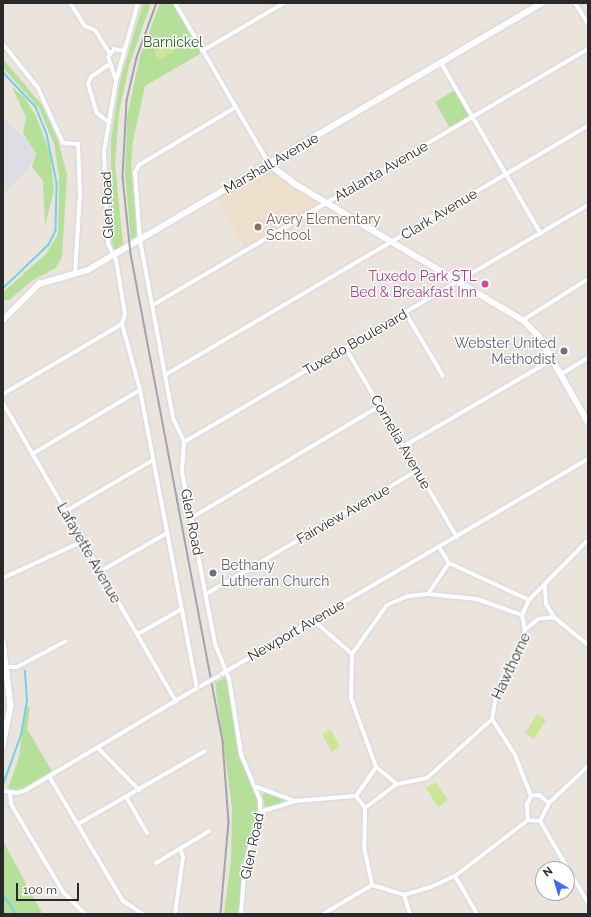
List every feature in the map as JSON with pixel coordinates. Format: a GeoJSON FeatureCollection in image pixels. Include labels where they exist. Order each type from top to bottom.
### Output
{"type":"FeatureCollection","features":[{"type":"Feature","properties":{"kind":"street"},"geometry":{"type":"LineString","coordinates":[[70,3],[84,26],[95,30],[110,52],[108,65],[116,80]]}},
{"type":"Feature","properties":{"kind":"street","name":"Glen Road"},"geometry":{"type":"LineString","coordinates":[[138,3],[116,80],[110,123],[104,151],[108,244],[113,255],[125,314],[122,324],[140,390],[182,609],[199,687]]}},
{"type":"Feature","properties":{"kind":"street"},"geometry":{"type":"LineString","coordinates":[[175,3],[269,164],[327,203],[523,320],[538,336],[588,422]]}},
{"type":"Feature","properties":{"kind":"street"},"geometry":{"type":"LineString","coordinates":[[202,51],[284,3]]}},
{"type":"Feature","properties":{"kind":"street","name":"Marshall Avenue"},"geometry":{"type":"LineString","coordinates":[[3,320],[35,286],[76,274],[140,240],[542,3]]}},
{"type":"Feature","properties":{"kind":"street"},"geometry":{"type":"LineString","coordinates":[[575,3],[588,24]]}},
{"type":"Feature","properties":{"kind":"street"},"geometry":{"type":"LineString","coordinates":[[3,44],[38,88],[63,143],[78,144],[80,194],[76,274]]}},
{"type":"Feature","properties":{"kind":"street","name":"Atalanta Avenue"},"geometry":{"type":"LineString","coordinates":[[153,305],[588,50]]}},
{"type":"Feature","properties":{"kind":"street"},"geometry":{"type":"LineString","coordinates":[[110,52],[124,51]]}},
{"type":"Feature","properties":{"kind":"street"},"geometry":{"type":"LineString","coordinates":[[441,63],[541,234]]}},
{"type":"Feature","properties":{"kind":"street"},"geometry":{"type":"LineString","coordinates":[[108,65],[91,77],[88,84],[97,113],[110,123]]}},
{"type":"Feature","properties":{"kind":"street","name":"Glen Road"},"geometry":{"type":"LineString","coordinates":[[236,108],[139,165],[135,172],[140,240],[173,418],[184,442],[182,472],[215,644],[226,671],[241,754],[257,787],[260,812],[246,865],[241,914]]}},
{"type":"Feature","properties":{"kind":"street","name":"Clark Avenue"},"geometry":{"type":"LineString","coordinates":[[165,375],[588,126]]}},
{"type":"Feature","properties":{"kind":"street","name":"Tuxedo Boulevard"},"geometry":{"type":"LineString","coordinates":[[184,442],[457,281],[541,234],[588,205]]}},
{"type":"Feature","properties":{"kind":"street"},"geometry":{"type":"LineString","coordinates":[[523,320],[588,279]]}},
{"type":"Feature","properties":{"kind":"street"},"geometry":{"type":"LineString","coordinates":[[405,312],[443,376]]}},
{"type":"Feature","properties":{"kind":"street"},"geometry":{"type":"LineString","coordinates":[[3,394],[122,324]]}},
{"type":"Feature","properties":{"kind":"street","name":"Cornelia Avenue"},"geometry":{"type":"LineString","coordinates":[[346,347],[457,537]]}},
{"type":"Feature","properties":{"kind":"street"},"geometry":{"type":"LineString","coordinates":[[561,374],[588,358]]}},
{"type":"Feature","properties":{"kind":"street"},"geometry":{"type":"LineString","coordinates":[[404,446],[552,360]]}},
{"type":"Feature","properties":{"kind":"street"},"geometry":{"type":"LineString","coordinates":[[32,454],[140,390]]}},
{"type":"Feature","properties":{"kind":"street","name":"Lafayette Avenue"},"geometry":{"type":"LineString","coordinates":[[3,403],[176,702]]}},
{"type":"Feature","properties":{"kind":"street"},"geometry":{"type":"LineString","coordinates":[[191,518],[380,406]]}},
{"type":"Feature","properties":{"kind":"street","name":"Newport Avenue"},"geometry":{"type":"LineString","coordinates":[[10,794],[26,790],[588,459]]}},
{"type":"Feature","properties":{"kind":"street"},"geometry":{"type":"LineString","coordinates":[[66,511],[153,460]]}},
{"type":"Feature","properties":{"kind":"street","name":"Fairview Avenue"},"geometry":{"type":"LineString","coordinates":[[206,594],[418,470]]}},
{"type":"Feature","properties":{"kind":"street"},"geometry":{"type":"LineString","coordinates":[[100,572],[167,532]]}},
{"type":"Feature","properties":{"kind":"street"},"geometry":{"type":"LineString","coordinates":[[525,630],[522,615],[529,600],[545,587],[559,567],[588,540]]}},
{"type":"Feature","properties":{"kind":"street"},"geometry":{"type":"LineString","coordinates":[[3,578],[83,541]]}},
{"type":"Feature","properties":{"kind":"street"},"geometry":{"type":"LineString","coordinates":[[439,548],[449,563],[529,600]]}},
{"type":"Feature","properties":{"kind":"street"},"geometry":{"type":"LineString","coordinates":[[428,594],[449,563]]}},
{"type":"Feature","properties":{"kind":"street"},"geometry":{"type":"LineString","coordinates":[[545,587],[546,604],[554,617],[588,645]]}},
{"type":"Feature","properties":{"kind":"street"},"geometry":{"type":"LineString","coordinates":[[397,784],[376,767],[351,698],[352,654],[387,605],[408,596],[428,594],[477,599],[522,615]]}},
{"type":"Feature","properties":{"kind":"street"},"geometry":{"type":"LineString","coordinates":[[138,634],[182,609]]}},
{"type":"Feature","properties":{"kind":"street","name":"Hawthorne"},"geometry":{"type":"LineString","coordinates":[[365,808],[397,784],[427,778],[492,719],[496,696],[514,665],[525,630],[538,619],[554,617]]}},
{"type":"Feature","properties":{"kind":"street"},"geometry":{"type":"LineString","coordinates":[[313,620],[352,654]]}},
{"type":"Feature","properties":{"kind":"street"},"geometry":{"type":"LineString","coordinates":[[7,667],[17,668],[66,641]]}},
{"type":"Feature","properties":{"kind":"street"},"geometry":{"type":"LineString","coordinates":[[3,642],[11,706],[3,746]]}},
{"type":"Feature","properties":{"kind":"street"},"geometry":{"type":"LineString","coordinates":[[492,719],[515,755],[531,796],[527,804],[528,820]]}},
{"type":"Feature","properties":{"kind":"street"},"geometry":{"type":"LineString","coordinates":[[98,748],[139,790]]}},
{"type":"Feature","properties":{"kind":"street"},"geometry":{"type":"LineString","coordinates":[[78,824],[126,798],[205,751]]}},
{"type":"Feature","properties":{"kind":"street"},"geometry":{"type":"LineString","coordinates":[[540,821],[549,803],[588,766]]}},
{"type":"Feature","properties":{"kind":"street"},"geometry":{"type":"LineString","coordinates":[[356,796],[376,767]]}},
{"type":"Feature","properties":{"kind":"street"},"geometry":{"type":"LineString","coordinates":[[49,776],[123,901],[143,914]]}},
{"type":"Feature","properties":{"kind":"street"},"geometry":{"type":"LineString","coordinates":[[257,787],[295,801]]}},
{"type":"Feature","properties":{"kind":"street"},"geometry":{"type":"LineString","coordinates":[[3,791],[10,794],[11,804],[63,892],[85,914]]}},
{"type":"Feature","properties":{"kind":"street"},"geometry":{"type":"LineString","coordinates":[[531,796],[538,795],[549,803]]}},
{"type":"Feature","properties":{"kind":"street"},"geometry":{"type":"LineString","coordinates":[[260,812],[295,801],[356,796]]}},
{"type":"Feature","properties":{"kind":"street"},"geometry":{"type":"LineString","coordinates":[[356,796],[365,808],[364,847],[372,885]]}},
{"type":"Feature","properties":{"kind":"street"},"geometry":{"type":"LineString","coordinates":[[126,798],[147,833]]}},
{"type":"Feature","properties":{"kind":"street"},"geometry":{"type":"LineString","coordinates":[[323,914],[372,885],[404,895],[455,876],[528,820],[540,821]]}},
{"type":"Feature","properties":{"kind":"street"},"geometry":{"type":"LineString","coordinates":[[540,821],[588,903]]}},
{"type":"Feature","properties":{"kind":"street"},"geometry":{"type":"LineString","coordinates":[[156,862],[209,831]]}},
{"type":"Feature","properties":{"kind":"street"},"geometry":{"type":"LineString","coordinates":[[175,914],[183,857],[180,848]]}},
{"type":"Feature","properties":{"kind":"street"},"geometry":{"type":"LineString","coordinates":[[455,876],[477,914]]}},
{"type":"Feature","properties":{"kind":"street"},"geometry":{"type":"LineString","coordinates":[[404,895],[410,914]]}},
{"type":"Feature","properties":{"kind":"shaded area"},"geometry":{"type":"Polygon","coordinates":[[[3,117],[28,142],[35,156],[28,169],[3,194],[3,117]]]}},
{"type":"Feature","properties":{"kind":"shaded area","name":"Avery Elementary School"},"geometry":{"type":"Polygon","coordinates":[[[267,168],[319,204],[246,249],[216,198],[267,168]]]}},
{"type":"Feature","properties":{"kind":"green space"},"geometry":{"type":"Polygon","coordinates":[[[143,3],[151,3],[129,66],[119,113],[115,163],[123,245],[114,250],[111,238],[111,139],[120,81],[143,3]]]}},
{"type":"Feature","properties":{"kind":"green space","name":"Barnickel"},"geometry":{"type":"Polygon","coordinates":[[[160,3],[176,3],[205,51],[145,86],[133,141],[131,166],[137,236],[131,239],[125,175],[127,117],[140,56],[160,3]]]}},
{"type":"Feature","properties":{"kind":"green space"},"geometry":{"type":"Polygon","coordinates":[[[169,42],[173,44],[175,48],[173,52],[169,54],[165,52],[163,48],[165,44],[169,42]]]}},
{"type":"Feature","properties":{"kind":"green space"},"geometry":{"type":"Polygon","coordinates":[[[161,47],[165,49],[167,53],[165,57],[161,59],[157,57],[155,53],[157,49],[161,47]]]}},
{"type":"Feature","properties":{"kind":"green space"},"geometry":{"type":"Polygon","coordinates":[[[3,59],[42,105],[57,138],[67,174],[62,257],[56,268],[33,280],[8,301],[3,299],[3,292],[46,254],[58,234],[59,176],[54,144],[39,108],[3,68],[3,59]]]}},
{"type":"Feature","properties":{"kind":"green space"},"geometry":{"type":"Polygon","coordinates":[[[12,87],[24,97],[36,116],[50,153],[54,191],[45,225],[43,181],[32,167],[36,154],[23,133],[26,117],[12,87]]]}},
{"type":"Feature","properties":{"kind":"green space"},"geometry":{"type":"Polygon","coordinates":[[[455,90],[469,116],[450,128],[435,102],[455,90]]]}},
{"type":"Feature","properties":{"kind":"green space"},"geometry":{"type":"Polygon","coordinates":[[[226,677],[239,757],[256,791],[258,810],[245,855],[239,914],[224,914],[231,859],[232,808],[215,683],[226,677]]]}},
{"type":"Feature","properties":{"kind":"green space"},"geometry":{"type":"Polygon","coordinates":[[[30,706],[27,729],[52,771],[22,789],[12,790],[8,788],[19,757],[25,709],[30,706]]]}},
{"type":"Feature","properties":{"kind":"green space"},"geometry":{"type":"Polygon","coordinates":[[[537,714],[546,720],[534,739],[525,733],[537,714]]]}},
{"type":"Feature","properties":{"kind":"green space"},"geometry":{"type":"Polygon","coordinates":[[[331,730],[340,747],[332,752],[322,734],[331,730]]]}},
{"type":"Feature","properties":{"kind":"green space"},"geometry":{"type":"Polygon","coordinates":[[[436,782],[448,800],[438,807],[426,788],[436,782]]]}},
{"type":"Feature","properties":{"kind":"green space"},"geometry":{"type":"Polygon","coordinates":[[[265,792],[285,799],[287,802],[265,807],[262,796],[265,792]]]}},
{"type":"Feature","properties":{"kind":"green space"},"geometry":{"type":"Polygon","coordinates":[[[3,841],[42,913],[43,914],[3,914],[3,841]]]}},
{"type":"Feature","properties":{"kind":"waterway"},"geometry":{"type":"LineString","coordinates":[[3,72],[36,107],[47,134],[57,183],[56,231],[49,245],[3,289]]}},
{"type":"Feature","properties":{"kind":"waterway"},"geometry":{"type":"LineString","coordinates":[[3,785],[21,735],[27,701],[25,671]]}},
{"type":"Feature","properties":{"kind":"waterway"},"geometry":{"type":"LineString","coordinates":[[3,895],[17,914]]}},
{"type":"Feature","properties":{"kind":"railway"},"geometry":{"type":"LineString","coordinates":[[157,3],[137,58],[127,101],[123,177],[131,254],[223,742],[229,822],[221,914]]}},
{"type":"Feature","properties":{"kind":"place","name":"Avery Elementary School"},"geometry":{"type":"Point","coordinates":[258,227]}},
{"type":"Feature","properties":{"kind":"place","name":"Tuxedo Park STL Bed & Breakfast Inn"},"geometry":{"type":"Point","coordinates":[485,284]}},
{"type":"Feature","properties":{"kind":"place","name":"Webster United Methodist"},"geometry":{"type":"Point","coordinates":[564,351]}},
{"type":"Feature","properties":{"kind":"place","name":"Bethany Lutheran Church"},"geometry":{"type":"Point","coordinates":[213,573]}}]}
